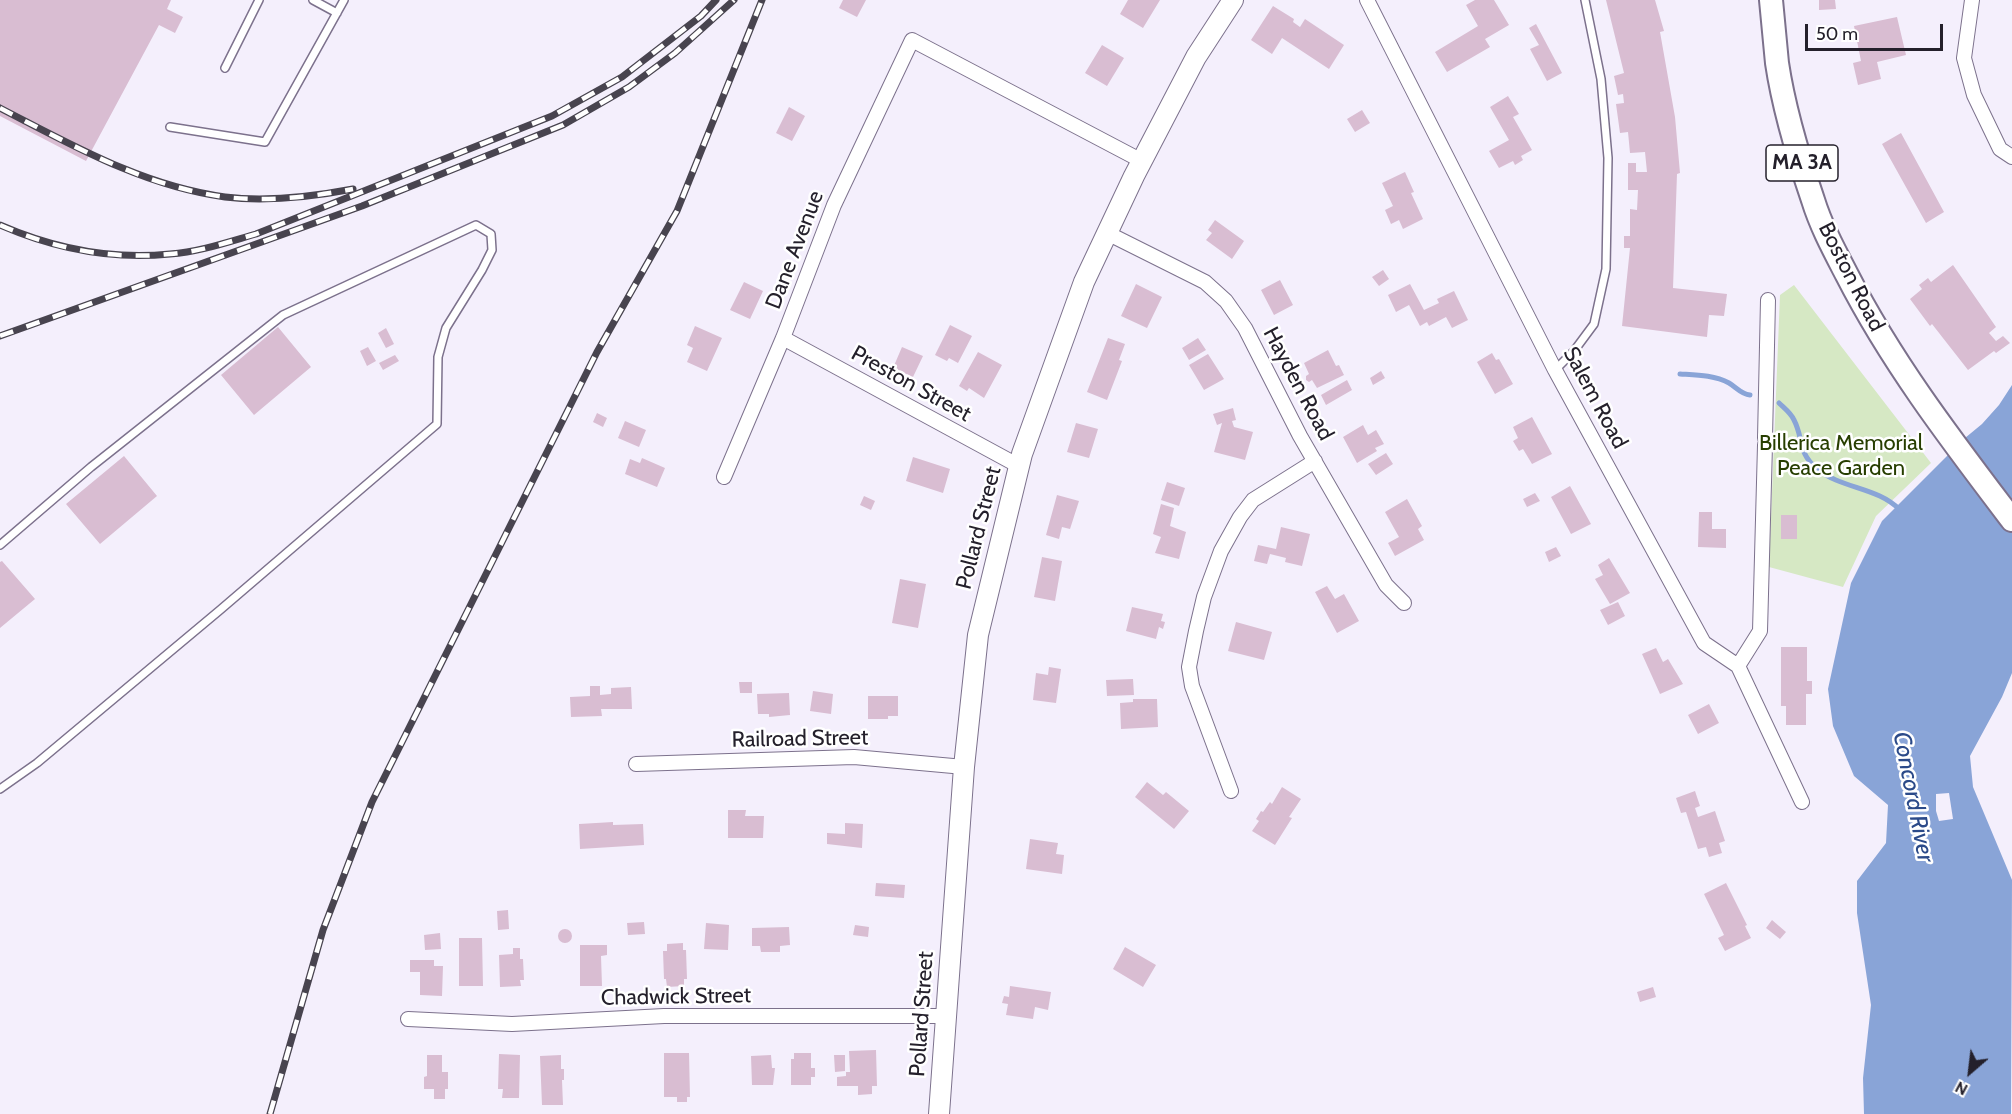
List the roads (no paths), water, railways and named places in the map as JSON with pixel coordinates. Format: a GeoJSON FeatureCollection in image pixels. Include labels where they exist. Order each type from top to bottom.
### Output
{"type":"FeatureCollection","features":[{"type":"Feature","properties":{"kind":"main road","name":"Pollard Street"},"geometry":{"type":"LineString","coordinates":[[939,1114],[964,767],[978,635],[1019,466],[1084,282],[1142,161],[1196,57],[1233,0]]}},
{"type":"Feature","properties":{"kind":"main road","name":"Boston Road"},"geometry":{"type":"LineString","coordinates":[[1771,0],[1783,96],[1813,201],[1833,248],[1868,316],[1935,418],[2012,519]]}},
{"type":"Feature","properties":{"kind":"street","name":"Salem Road"},"geometry":{"type":"LineString","coordinates":[[1366,0],[1555,370],[1704,643],[1738,666]]}},
{"type":"Feature","properties":{"kind":"street"},"geometry":{"type":"LineString","coordinates":[[1972,0],[1965,58],[1974,95],[1988,129],[2000,149],[2012,157]]}},
{"type":"Feature","properties":{"kind":"street","name":"Dane Avenue"},"geometry":{"type":"LineString","coordinates":[[724,477],[783,338],[834,205],[912,40],[1142,161]]}},
{"type":"Feature","properties":{"kind":"street","name":"Hayden Road"},"geometry":{"type":"LineString","coordinates":[[1107,233],[1205,282],[1226,301],[1245,328],[1300,436],[1386,585],[1404,603]]}},
{"type":"Feature","properties":{"kind":"street"},"geometry":{"type":"LineString","coordinates":[[1768,300],[1760,631],[1738,666],[1802,802]]}},
{"type":"Feature","properties":{"kind":"street","name":"Preston Street"},"geometry":{"type":"LineString","coordinates":[[783,338],[1019,466]]}},
{"type":"Feature","properties":{"kind":"street"},"geometry":{"type":"LineString","coordinates":[[1231,790],[1192,686],[1189,667],[1199,620],[1221,551],[1240,517],[1253,500],[1315,461]]}},
{"type":"Feature","properties":{"kind":"street","name":"Railroad Street"},"geometry":{"type":"LineString","coordinates":[[636,764],[854,757],[964,767]]}},
{"type":"Feature","properties":{"kind":"street","name":"Chadwick Street"},"geometry":{"type":"LineString","coordinates":[[408,1019],[512,1024],[664,1016],[945,1016]]}},
{"type":"Feature","properties":{"kind":"lane"},"geometry":{"type":"LineString","coordinates":[[225,69],[259,0]]}},
{"type":"Feature","properties":{"kind":"lane"},"geometry":{"type":"LineString","coordinates":[[313,0],[337,13]]}},
{"type":"Feature","properties":{"kind":"lane"},"geometry":{"type":"LineString","coordinates":[[170,127],[265,142],[344,0]]}},
{"type":"Feature","properties":{"kind":"lane"},"geometry":{"type":"LineString","coordinates":[[1555,370],[1574,351],[1594,324],[1606,269],[1608,159],[1601,79],[1585,0]]}},
{"type":"Feature","properties":{"kind":"lane"},"geometry":{"type":"LineString","coordinates":[[0,545],[91,467],[283,315],[476,225],[491,234],[492,250],[446,328],[438,357],[437,424],[37,763],[0,789]]}},
{"type":"Feature","properties":{"kind":"water","name":"Concord River"},"geometry":{"type":"Polygon","coordinates":[[[2012,385],[2012,673],[2002,697],[1970,756],[1973,787],[2012,880],[2011,1114],[1864,1114],[1863,1078],[1871,1005],[1857,913],[1857,881],[1886,843],[1888,805],[1854,776],[1833,726],[1828,689],[1851,583],[1882,521],[1999,405],[2012,385]],[[1949,793],[1936,794],[1936,811],[1939,821],[1953,819],[1949,793]]]}},
{"type":"Feature","properties":{"kind":"waterway"},"geometry":{"type":"LineString","coordinates":[[1680,374],[1717,378],[1750,395]]}},
{"type":"Feature","properties":{"kind":"waterway"},"geometry":{"type":"LineString","coordinates":[[1779,403],[1793,417],[1806,457],[1817,469],[1837,481],[1871,492],[1891,502],[1900,510]]}},
{"type":"Feature","properties":{"kind":"railway"},"geometry":{"type":"LineString","coordinates":[[0,225],[62,246],[105,254],[126,255],[192,251],[256,234],[552,116],[622,77],[701,16],[716,0]]}},
{"type":"Feature","properties":{"kind":"railway"},"geometry":{"type":"LineString","coordinates":[[0,336],[362,206],[563,125],[629,87],[675,53],[734,0]]}},
{"type":"Feature","properties":{"kind":"railway"},"geometry":{"type":"LineString","coordinates":[[270,1114],[323,930],[372,802],[597,352],[677,211],[762,0]]}},
{"type":"Feature","properties":{"kind":"railway"},"geometry":{"type":"LineString","coordinates":[[0,108],[109,162],[165,184],[195,192],[225,197],[273,199],[353,189]]}},
{"type":"Feature","properties":{"kind":"park label","name":"Billerica Memorial Peace Garden"},"geometry":{"type":"Point","coordinates":[1841,456]}}]}
